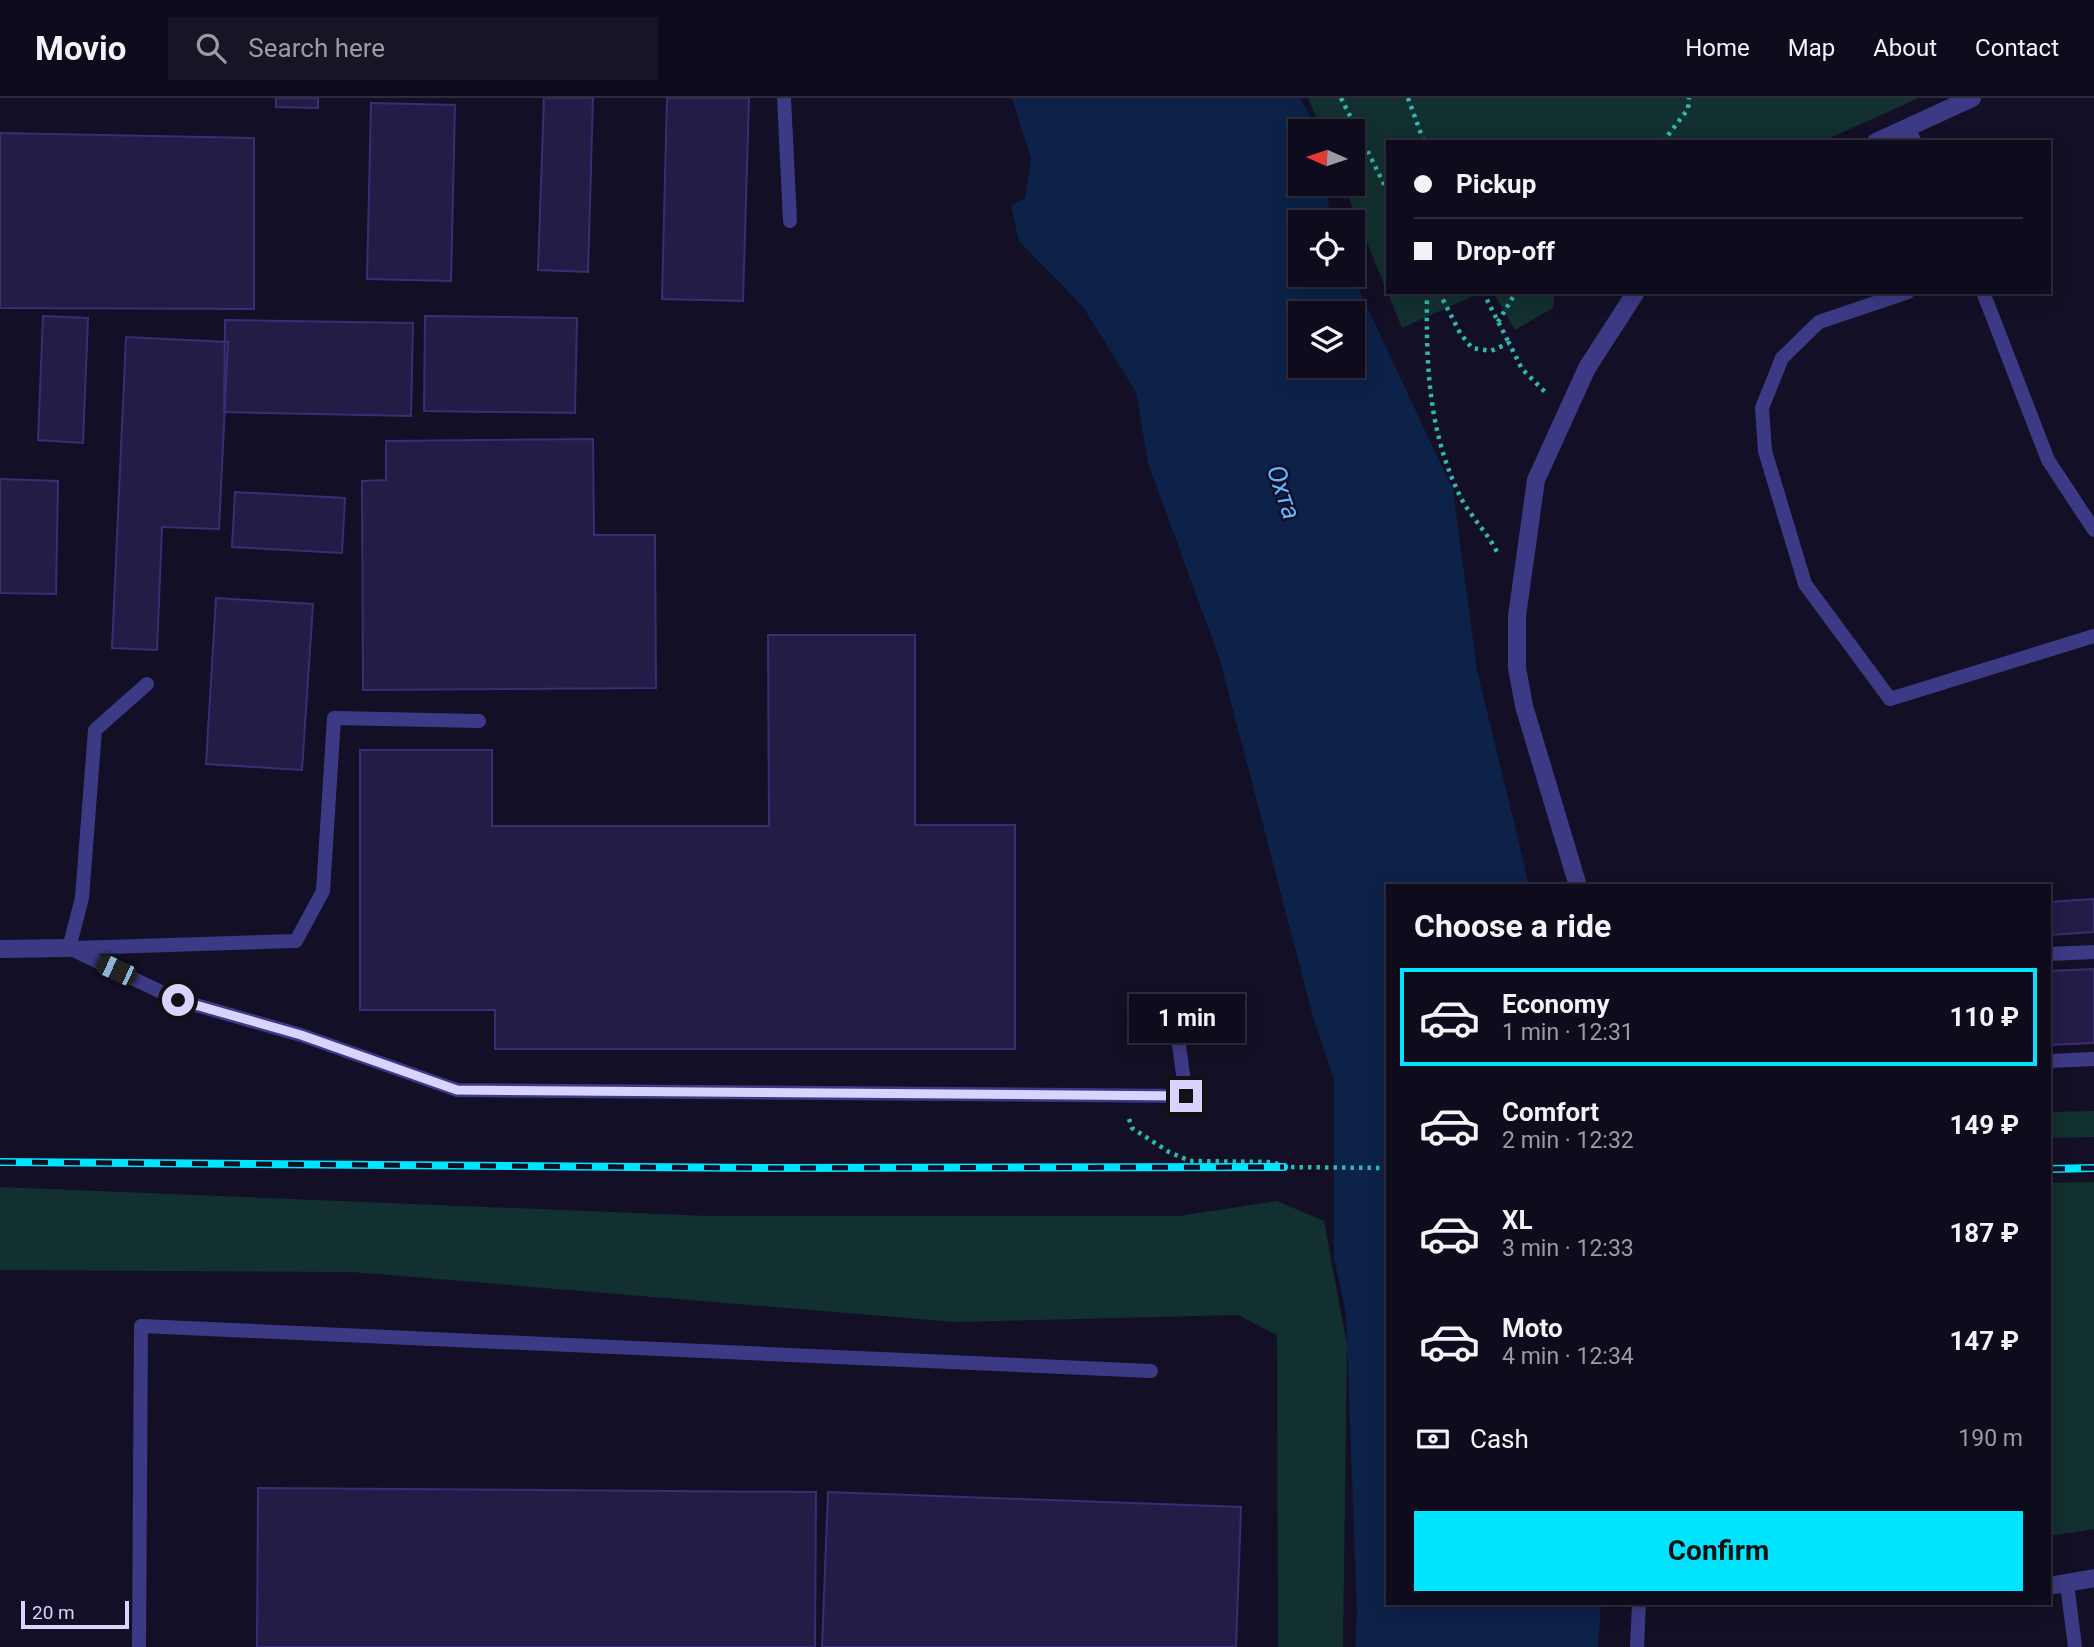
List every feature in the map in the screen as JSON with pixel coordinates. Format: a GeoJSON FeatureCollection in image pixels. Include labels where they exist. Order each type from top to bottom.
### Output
{"type":"FeatureCollection","features":[{"type":"Feature","properties":{"kind":"street"},"geometry":{"type":"LineString","coordinates":[[1886,140],[1911,134],[1972,98]]}},
{"type":"Feature","properties":{"kind":"street"},"geometry":{"type":"LineString","coordinates":[[1577,884],[1524,706],[1517,668],[1517,616],[1536,480],[1564,412],[1587,368],[1635,294]]}},
{"type":"Feature","properties":{"kind":"street"},"geometry":{"type":"LineString","coordinates":[[0,949],[69,948]]}},
{"type":"Feature","properties":{"kind":"street"},"geometry":{"type":"LineString","coordinates":[[2058,1585],[2094,1578]]}},
{"type":"Feature","properties":{"kind":"lane"},"geometry":{"type":"LineString","coordinates":[[784,98],[790,221]]}},
{"type":"Feature","properties":{"kind":"lane"},"geometry":{"type":"LineString","coordinates":[[1902,294],[1819,322],[1782,358],[1762,408],[1765,451],[1805,584],[1890,699],[2094,636]]}},
{"type":"Feature","properties":{"kind":"lane"},"geometry":{"type":"LineString","coordinates":[[1984,294],[2048,460],[2094,530]]}},
{"type":"Feature","properties":{"kind":"lane"},"geometry":{"type":"LineString","coordinates":[[69,948],[82,898],[95,730],[147,684]]}},
{"type":"Feature","properties":{"kind":"lane"},"geometry":{"type":"LineString","coordinates":[[69,948],[296,941],[323,891],[334,718],[479,721]]}},
{"type":"Feature","properties":{"kind":"lane"},"geometry":{"type":"LineString","coordinates":[[69,948],[178,1000],[301,1035],[457,1090],[1186,1096],[1178,1038]]}},
{"type":"Feature","properties":{"kind":"lane"},"geometry":{"type":"LineString","coordinates":[[2051,954],[2094,952]]}},
{"type":"Feature","properties":{"kind":"lane"},"geometry":{"type":"LineString","coordinates":[[2051,1061],[2094,1059]]}},
{"type":"Feature","properties":{"kind":"lane"},"geometry":{"type":"LineString","coordinates":[[139,1647],[141,1326],[1151,1371]]}},
{"type":"Feature","properties":{"kind":"lane"},"geometry":{"type":"LineString","coordinates":[[2058,1585],[2075,1647]]}},
{"type":"Feature","properties":{"kind":"lane"},"geometry":{"type":"LineString","coordinates":[[1637,1647],[1639,1605]]}},
{"type":"Feature","properties":{"kind":"path"},"geometry":{"type":"LineString","coordinates":[[1341,98],[1386,188]]}},
{"type":"Feature","properties":{"kind":"path"},"geometry":{"type":"LineString","coordinates":[[1408,98],[1423,140]]}},
{"type":"Feature","properties":{"kind":"path"},"geometry":{"type":"LineString","coordinates":[[1665,140],[1688,109],[1689,98]]}},
{"type":"Feature","properties":{"kind":"path"},"geometry":{"type":"LineString","coordinates":[[1427,294],[1426,359],[1435,427],[1462,500],[1499,556]]}},
{"type":"Feature","properties":{"kind":"path"},"geometry":{"type":"LineString","coordinates":[[1440,294],[1460,333],[1472,348],[1491,351],[1509,343]]}},
{"type":"Feature","properties":{"kind":"path"},"geometry":{"type":"LineString","coordinates":[[1484,294],[1522,369],[1564,412]]}},
{"type":"Feature","properties":{"kind":"path"},"geometry":{"type":"LineString","coordinates":[[1498,322],[1515,294]]}},
{"type":"Feature","properties":{"kind":"path"},"geometry":{"type":"LineString","coordinates":[[1132,1128],[1190,1161],[1273,1162],[1284,1167],[1386,1168]]}},
{"type":"Feature","properties":{"kind":"green space"},"geometry":{"type":"Polygon","coordinates":[[[1308,98],[1919,98],[1825,140],[1386,140],[1386,289],[1365,238],[1365,210],[1354,210],[1348,196],[1365,196],[1365,119],[1317,119],[1308,98]]]}},
{"type":"Feature","properties":{"kind":"green space"},"geometry":{"type":"Polygon","coordinates":[[[1388,294],[1478,294],[1402,328],[1388,294]]]}},
{"type":"Feature","properties":{"kind":"green space"},"geometry":{"type":"Polygon","coordinates":[[[1494,294],[1555,294],[1553,308],[1515,330],[1494,294]]]}},
{"type":"Feature","properties":{"kind":"green space"},"geometry":{"type":"Polygon","coordinates":[[[2094,1111],[2094,1137],[2051,1138],[2051,1112],[2094,1111]]]}},
{"type":"Feature","properties":{"kind":"green space"},"geometry":{"type":"Polygon","coordinates":[[[2094,1182],[2094,1529],[2051,1536],[2051,1183],[2094,1182]]]}},
{"type":"Feature","properties":{"kind":"green space"},"geometry":{"type":"Polygon","coordinates":[[[0,1187],[708,1216],[1179,1216],[1277,1201],[1324,1221],[1347,1345],[1343,1647],[1278,1647],[1277,1335],[1238,1315],[955,1322],[352,1272],[0,1270],[0,1187]]]}},
{"type":"Feature","properties":{"kind":"water","name":"Охта"},"geometry":{"type":"Polygon","coordinates":[[[1012,98],[1300,98],[1311,119],[1288,119],[1288,196],[1328,196],[1329,210],[1288,210],[1288,287],[1358,287],[1364,301],[1288,301],[1288,378],[1365,378],[1365,303],[1453,490],[1477,670],[1529,884],[1386,884],[1386,1605],[1601,1605],[1598,1647],[1355,1647],[1357,1612],[1346,1314],[1334,1258],[1334,1079],[1312,1013],[1220,660],[1148,463],[1136,392],[1083,307],[1019,241],[1011,206],[1025,198],[1031,159],[1012,98]]]}},
{"type":"Feature","properties":{"kind":"building"},"geometry":{"type":"Polygon","coordinates":[[[276,98],[318,98],[318,108],[276,107],[276,98]]]}},
{"type":"Feature","properties":{"kind":"building"},"geometry":{"type":"Polygon","coordinates":[[[544,98],[593,98],[588,272],[538,270],[544,98]]]}},
{"type":"Feature","properties":{"kind":"building"},"geometry":{"type":"Polygon","coordinates":[[[667,98],[749,98],[743,301],[662,299],[667,98]]]}},
{"type":"Feature","properties":{"kind":"building"},"geometry":{"type":"Polygon","coordinates":[[[371,103],[455,105],[451,281],[367,279],[371,103]]]}},
{"type":"Feature","properties":{"kind":"building"},"geometry":{"type":"Polygon","coordinates":[[[0,133],[254,138],[254,309],[0,308],[0,133]]]}},
{"type":"Feature","properties":{"kind":"building"},"geometry":{"type":"Polygon","coordinates":[[[43,316],[88,318],[83,443],[38,440],[43,316]]]}},
{"type":"Feature","properties":{"kind":"building"},"geometry":{"type":"Polygon","coordinates":[[[425,316],[577,318],[575,413],[424,411],[425,316]]]}},
{"type":"Feature","properties":{"kind":"building"},"geometry":{"type":"Polygon","coordinates":[[[225,320],[413,323],[411,416],[224,412],[225,320]]]}},
{"type":"Feature","properties":{"kind":"building"},"geometry":{"type":"Polygon","coordinates":[[[126,337],[228,342],[219,529],[162,527],[157,650],[112,648],[126,337]]]}},
{"type":"Feature","properties":{"kind":"building"},"geometry":{"type":"Polygon","coordinates":[[[593,439],[594,535],[655,535],[656,688],[363,690],[362,481],[386,480],[386,441],[593,439]]]}},
{"type":"Feature","properties":{"kind":"building"},"geometry":{"type":"Polygon","coordinates":[[[0,479],[58,481],[56,594],[0,593],[0,479]]]}},
{"type":"Feature","properties":{"kind":"building"},"geometry":{"type":"Polygon","coordinates":[[[235,492],[345,498],[342,553],[232,547],[235,492]]]}},
{"type":"Feature","properties":{"kind":"building"},"geometry":{"type":"Polygon","coordinates":[[[216,598],[313,604],[302,770],[206,764],[216,598]]]}},
{"type":"Feature","properties":{"kind":"building"},"geometry":{"type":"Polygon","coordinates":[[[768,635],[915,635],[915,825],[1015,825],[1015,1049],[495,1049],[495,1010],[360,1010],[360,750],[492,750],[492,826],[769,826],[768,635]]]}},
{"type":"Feature","properties":{"kind":"building"},"geometry":{"type":"Polygon","coordinates":[[[2094,899],[2094,932],[2051,935],[2051,902],[2094,899]]]}},
{"type":"Feature","properties":{"kind":"building"},"geometry":{"type":"Polygon","coordinates":[[[2094,969],[2094,1043],[2051,1045],[2051,971],[2094,969]]]}},
{"type":"Feature","properties":{"kind":"building"},"geometry":{"type":"Polygon","coordinates":[[[258,1488],[816,1492],[815,1647],[257,1647],[258,1488]]]}},
{"type":"Feature","properties":{"kind":"building"},"geometry":{"type":"Polygon","coordinates":[[[828,1492],[1241,1507],[1236,1647],[822,1647],[828,1492]]]}},
{"type":"Feature","properties":{"kind":"railway"},"geometry":{"type":"LineString","coordinates":[[0,1162],[765,1168],[1284,1167]]}},
{"type":"Feature","properties":{"kind":"railway"},"geometry":{"type":"LineString","coordinates":[[2051,1169],[2094,1168]]}},
{"type":"Feature","properties":{"kind":"route"},"geometry":{"type":"LineString","coordinates":[[178,1000],[301,1035],[457,1090],[1186,1096]]}}]}
